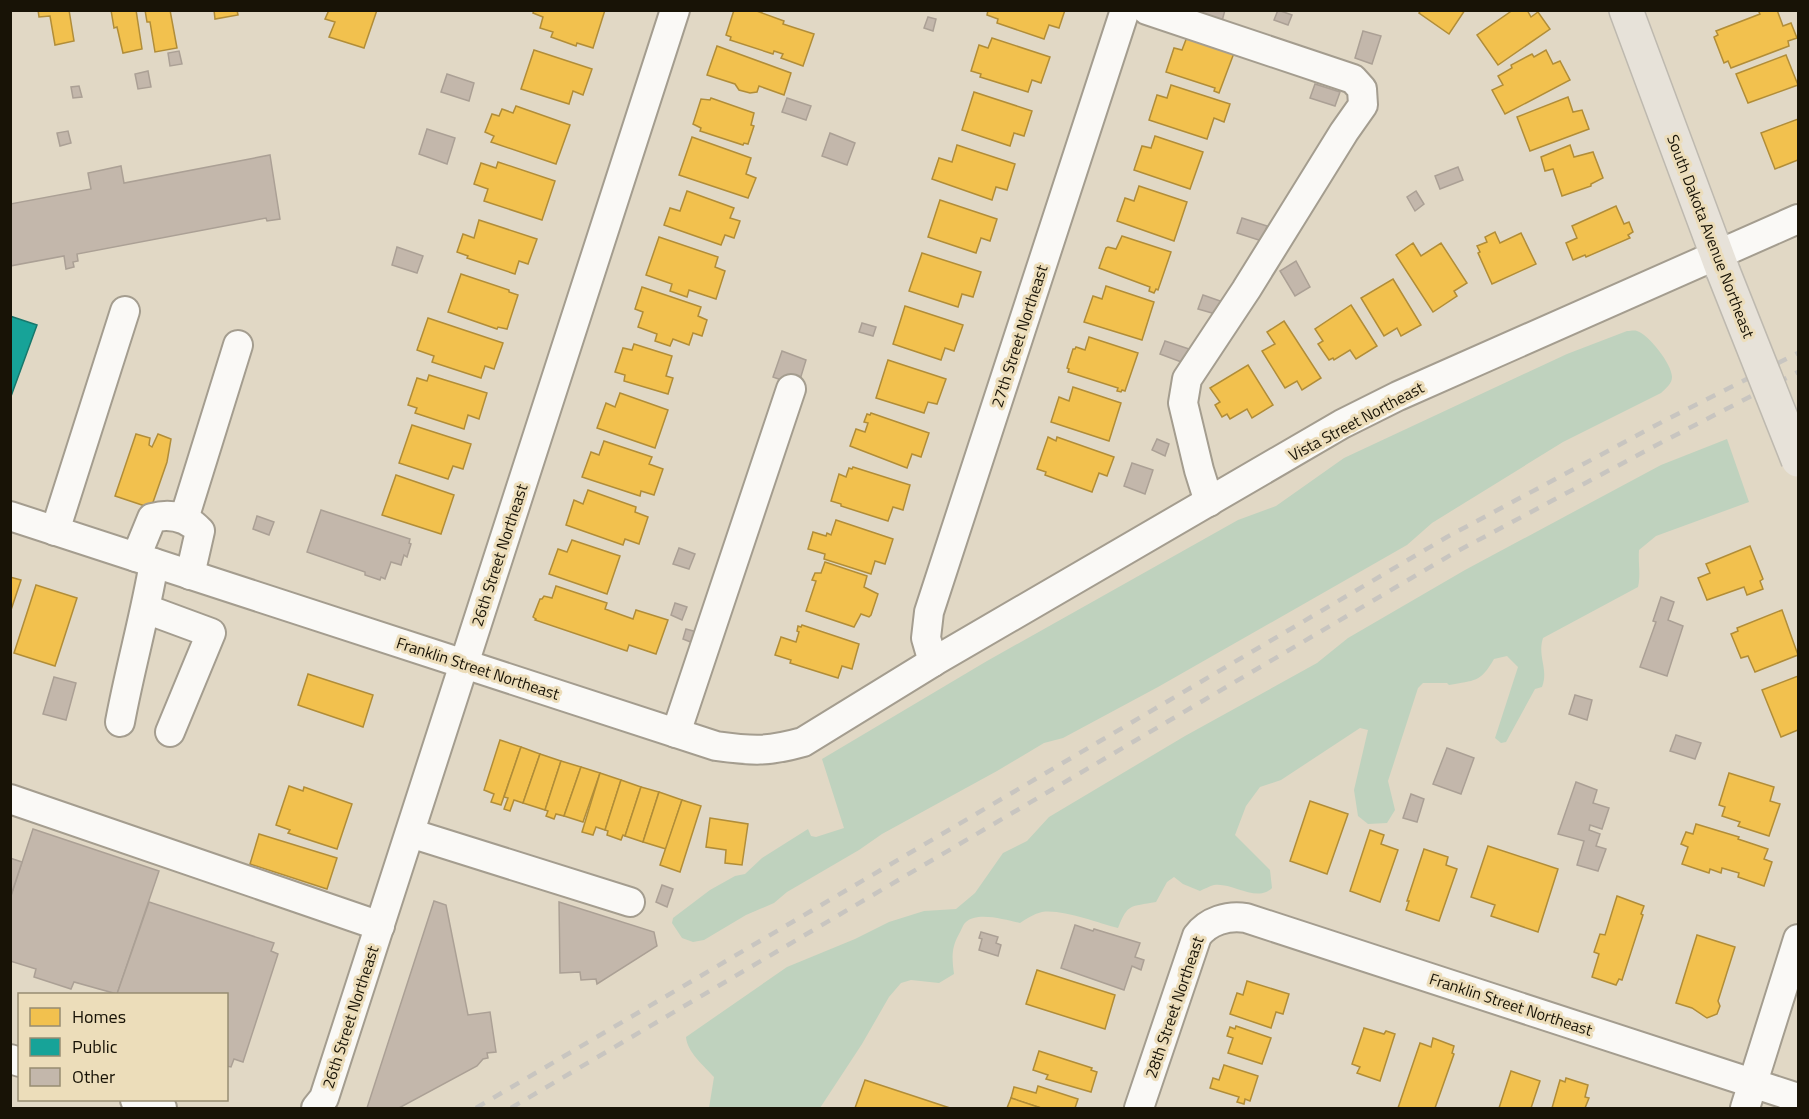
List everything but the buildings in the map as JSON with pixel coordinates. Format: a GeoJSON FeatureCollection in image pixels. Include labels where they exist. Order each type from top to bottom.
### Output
{"type":"FeatureCollection","features":[{"type":"Feature","properties":{"kind":"main road","name":"South Dakota Avenue Northeast"},"geometry":{"type":"LineString","coordinates":[[1626,10],[1719,263],[1798,460]]}},
{"type":"Feature","properties":{"kind":"street","name":"26th Street Northeast"},"geometry":{"type":"LineString","coordinates":[[320,1103],[380,926],[675,10]]}},
{"type":"Feature","properties":{"kind":"street","name":"27th Street Northeast"},"geometry":{"type":"LineString","coordinates":[[933,662],[926,638],[929,612],[1125,10]]}},
{"type":"Feature","properties":{"kind":"street"},"geometry":{"type":"LineString","coordinates":[[1147,10],[1353,79],[1362,89],[1363,105],[1187,379],[1183,403],[1209,502]]}},
{"type":"Feature","properties":{"kind":"street","name":"Vista Street Northeast"},"geometry":{"type":"LineString","coordinates":[[933,662],[1370,409],[1719,263],[1798,219]]}},
{"type":"Feature","properties":{"kind":"street"},"geometry":{"type":"LineString","coordinates":[[55,531],[125,311]]}},
{"type":"Feature","properties":{"kind":"street"},"geometry":{"type":"LineString","coordinates":[[184,519],[238,345]]}},
{"type":"Feature","properties":{"kind":"street"},"geometry":{"type":"LineString","coordinates":[[676,733],[790,389]]}},
{"type":"Feature","properties":{"kind":"street"},"geometry":{"type":"LineString","coordinates":[[120,722],[128,679],[147,609],[145,560],[152,518],[166,514],[192,522],[200,531],[190,575]]}},
{"type":"Feature","properties":{"kind":"street","name":"Franklin Street Northeast"},"geometry":{"type":"LineString","coordinates":[[10,516],[676,733],[717,746],[753,752],[778,749],[803,742],[933,662]]}},
{"type":"Feature","properties":{"kind":"street"},"geometry":{"type":"LineString","coordinates":[[147,609],[211,633],[170,732]]}},
{"type":"Feature","properties":{"kind":"street"},"geometry":{"type":"LineString","coordinates":[[10,799],[380,926]]}},
{"type":"Feature","properties":{"kind":"street"},"geometry":{"type":"LineString","coordinates":[[410,833],[630,902]]}},
{"type":"Feature","properties":{"kind":"street","name":"Franklin Street Northeast"},"geometry":{"type":"LineString","coordinates":[[1223,918],[1233,916],[1246,918],[1749,1096],[1798,1098]]}},
{"type":"Feature","properties":{"kind":"street","name":"28th Street Northeast"},"geometry":{"type":"LineString","coordinates":[[1139,1108],[1191,948],[1202,928],[1223,918]]}},
{"type":"Feature","properties":{"kind":"street"},"geometry":{"type":"LineString","coordinates":[[1749,1096],[1798,939]]}},
{"type":"Feature","properties":{"kind":"street"},"geometry":{"type":"LineString","coordinates":[[138,1101],[162,1108]]}},
{"type":"Feature","properties":{"kind":"green space"},"geometry":{"type":"Polygon","coordinates":[[[1627,331],[1637,331],[1648,338],[1668,365],[1672,379],[1661,393],[1563,442],[1432,523],[1407,545],[1158,687],[1063,738],[1044,743],[882,834],[787,892],[774,903],[746,915],[704,940],[693,942],[682,938],[672,923],[673,918],[710,890],[735,876],[745,874],[762,858],[808,829],[811,836],[816,837],[844,828],[822,759],[987,661],[1238,520],[1276,506],[1344,458],[1567,354],[1627,331]]]}},
{"type":"Feature","properties":{"kind":"green space"},"geometry":{"type":"Polygon","coordinates":[[[1727,439],[1749,502],[1656,536],[1639,550],[1638,587],[1543,638],[1541,651],[1544,681],[1542,687],[1535,689],[1506,742],[1501,743],[1495,738],[1518,667],[1507,656],[1494,659],[1485,672],[1476,679],[1449,685],[1447,683],[1423,683],[1418,688],[1388,781],[1395,810],[1387,823],[1368,824],[1358,816],[1354,790],[1368,730],[1360,728],[1281,780],[1260,787],[1246,806],[1235,835],[1270,870],[1272,888],[1266,892],[1252,893],[1221,885],[1214,885],[1200,891],[1183,884],[1174,877],[1167,882],[1156,902],[1135,906],[1128,910],[1118,928],[1070,914],[1050,912],[1036,914],[1020,923],[992,917],[971,919],[964,924],[953,949],[954,974],[939,983],[911,980],[901,983],[889,997],[862,1044],[820,1108],[709,1108],[714,1077],[689,1048],[686,1037],[787,967],[855,939],[889,922],[924,911],[956,909],[975,893],[1003,853],[1027,841],[1049,817],[1185,736],[1317,663],[1348,638],[1465,570],[1661,465],[1727,439]]]}},
{"type":"Feature","properties":{"kind":"railway"},"geometry":{"type":"LineString","coordinates":[[476,1108],[1447,537],[1662,422],[1798,353]]}},
{"type":"Feature","properties":{"kind":"railway"},"geometry":{"type":"LineString","coordinates":[[511,1108],[1454,553],[1798,372]]}}]}
